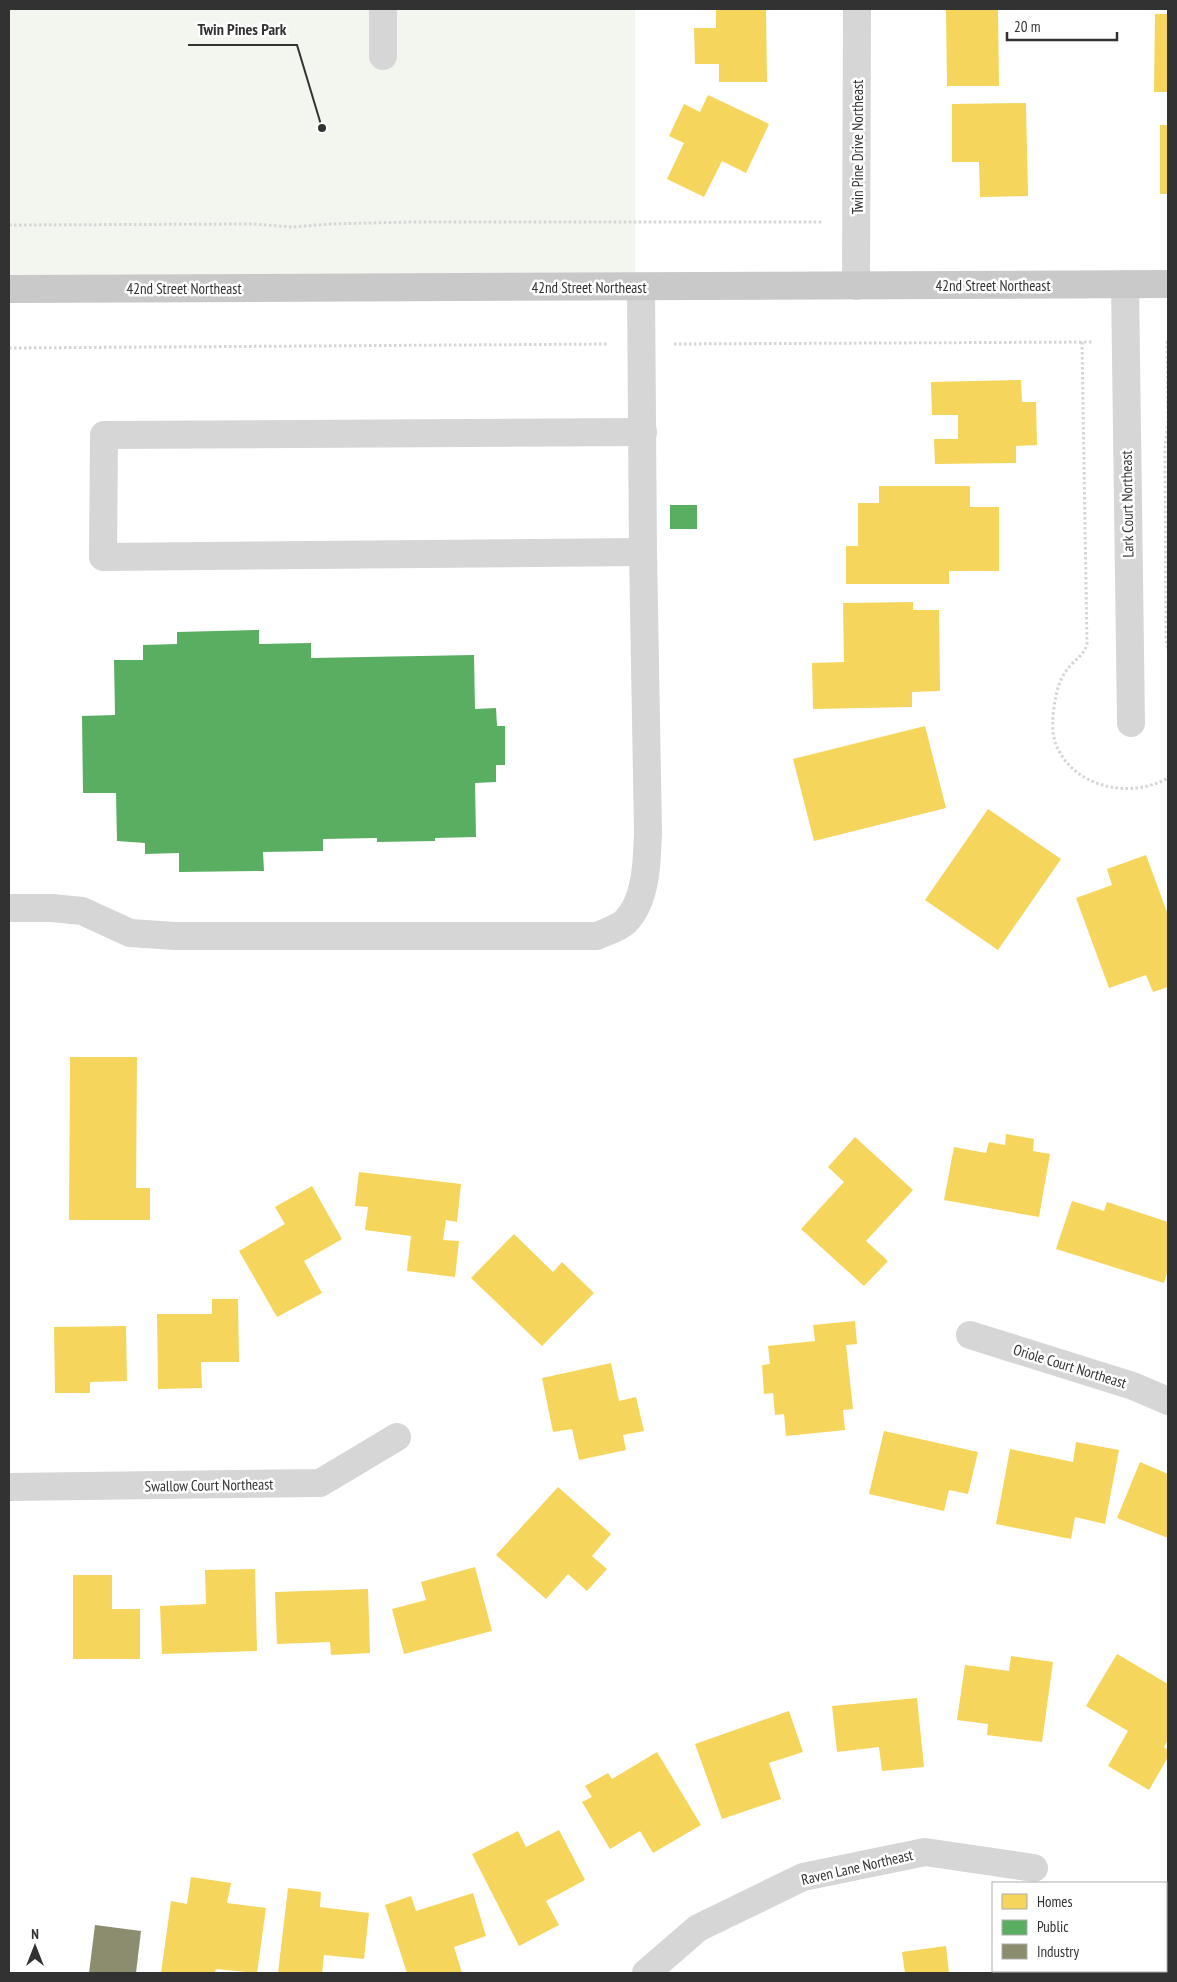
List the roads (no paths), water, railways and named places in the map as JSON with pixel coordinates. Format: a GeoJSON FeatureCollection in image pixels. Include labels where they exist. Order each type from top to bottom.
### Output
{"type":"FeatureCollection","features":[{"type":"Feature","properties":{"kind":"main road","name":"42nd Street Northeast"},"geometry":{"type":"LineString","coordinates":[[9,289],[1168,284]]}},
{"type":"Feature","properties":{"kind":"street"},"geometry":{"type":"LineString","coordinates":[[382,56],[383,9]]}},
{"type":"Feature","properties":{"kind":"street","name":"Twin Pine Drive Northeast"},"geometry":{"type":"LineString","coordinates":[[856,286],[857,9]]}},
{"type":"Feature","properties":{"kind":"street","name":"Lark Court Northeast"},"geometry":{"type":"LineString","coordinates":[[1125,284],[1131,723]]}},
{"type":"Feature","properties":{"kind":"street"},"geometry":{"type":"LineString","coordinates":[[9,908],[52,908],[82,911],[130,933],[175,936],[597,936],[625,922],[639,901],[646,868],[648,832],[641,287]]}},
{"type":"Feature","properties":{"kind":"street"},"geometry":{"type":"LineString","coordinates":[[643,432],[104,435],[103,557],[643,552]]}},
{"type":"Feature","properties":{"kind":"street","name":"Oriole Court Northeast"},"geometry":{"type":"LineString","coordinates":[[970,1335],[1133,1386],[1168,1401]]}},
{"type":"Feature","properties":{"kind":"street","name":"Swallow Court Northeast"},"geometry":{"type":"LineString","coordinates":[[9,1487],[320,1483],[397,1437]]}},
{"type":"Feature","properties":{"kind":"street","name":"Raven Lane Northeast"},"geometry":{"type":"LineString","coordinates":[[646,1973],[698,1928],[803,1877],[925,1852],[1034,1868]]}},
{"type":"Feature","properties":{"kind":"place","name":"Twin Pines Park"},"geometry":{"type":"Point","coordinates":[322,128]}}]}
